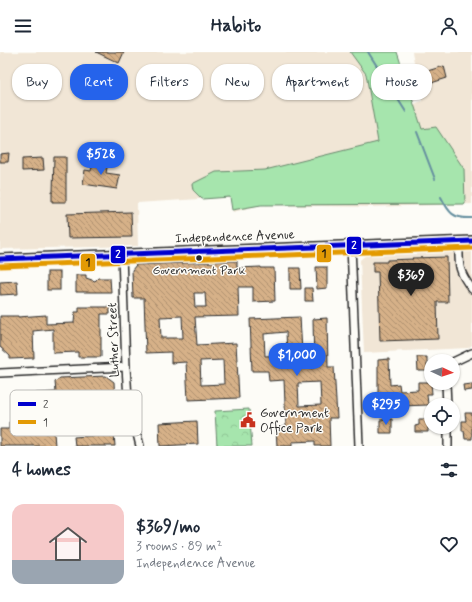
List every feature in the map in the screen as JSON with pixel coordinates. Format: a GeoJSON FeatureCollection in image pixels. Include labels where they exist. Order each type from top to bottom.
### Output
{"type":"FeatureCollection","features":[{"type":"Feature","properties":{"kind":"main road","name":"Independence Avenue"},"geometry":{"type":"LineString","coordinates":[[0,259],[472,241]]}},
{"type":"Feature","properties":{"kind":"street"},"geometry":{"type":"LineString","coordinates":[[459,241],[459,264],[461,273],[472,289]]}},
{"type":"Feature","properties":{"kind":"street"},"geometry":{"type":"LineString","coordinates":[[351,245],[359,446]]}},
{"type":"Feature","properties":{"kind":"street","name":"Luther Street"},"geometry":{"type":"LineString","coordinates":[[122,255],[127,390]]}},
{"type":"Feature","properties":{"kind":"street"},"geometry":{"type":"LineString","coordinates":[[460,359],[472,353]]}},
{"type":"Feature","properties":{"kind":"street"},"geometry":{"type":"LineString","coordinates":[[0,373],[126,367]]}},
{"type":"Feature","properties":{"kind":"street"},"geometry":{"type":"LineString","coordinates":[[448,434],[448,446]]}},
{"type":"Feature","properties":{"kind":"street","name":"Luther Street"},"geometry":{"type":"LineString","coordinates":[[138,436],[140,446]]}},
{"type":"Feature","properties":{"kind":"shaded area"},"geometry":{"type":"Polygon","coordinates":[[[0,52],[368,52],[377,64],[371,64],[371,100],[402,100],[407,107],[422,100],[432,100],[432,64],[414,64],[412,52],[472,52],[472,204],[371,207],[261,205],[233,212],[230,197],[137,203],[138,246],[0,249],[0,52]]]}},
{"type":"Feature","properties":{"kind":"shaded area"},"geometry":{"type":"Polygon","coordinates":[[[472,247],[472,345],[468,348],[364,353],[360,260],[368,253],[472,247]]]}},
{"type":"Feature","properties":{"kind":"green space"},"geometry":{"type":"Polygon","coordinates":[[[350,52],[397,52],[401,64],[371,64],[371,100],[413,100],[422,129],[436,127],[464,169],[465,204],[261,205],[232,210],[230,197],[202,199],[193,190],[192,184],[216,172],[265,170],[378,142],[366,74],[363,70],[363,64],[359,64],[350,52]]]}},
{"type":"Feature","properties":{"kind":"green space"},"geometry":{"type":"Polygon","coordinates":[[[249,409],[252,446],[217,446],[215,411],[249,409]]]}},
{"type":"Feature","properties":{"kind":"building"},"geometry":{"type":"Polygon","coordinates":[[[96,52],[124,52],[119,63],[96,52]]]}},
{"type":"Feature","properties":{"kind":"building"},"geometry":{"type":"Polygon","coordinates":[[[444,66],[447,78],[432,83],[432,70],[444,66]]]}},
{"type":"Feature","properties":{"kind":"building"},"geometry":{"type":"Polygon","coordinates":[[[9,153],[8,162],[0,162],[0,154],[9,153]]]}},
{"type":"Feature","properties":{"kind":"building"},"geometry":{"type":"Polygon","coordinates":[[[54,157],[66,157],[66,202],[52,202],[54,157]]]}},
{"type":"Feature","properties":{"kind":"building"},"geometry":{"type":"Polygon","coordinates":[[[43,158],[44,170],[22,171],[22,159],[43,158]]]}},
{"type":"Feature","properties":{"kind":"building"},"geometry":{"type":"Polygon","coordinates":[[[94,158],[108,162],[106,173],[120,175],[117,189],[83,184],[85,170],[91,171],[94,158]]]}},
{"type":"Feature","properties":{"kind":"building"},"geometry":{"type":"Polygon","coordinates":[[[131,212],[132,237],[68,238],[67,214],[131,212]]]}},
{"type":"Feature","properties":{"kind":"building"},"geometry":{"type":"Polygon","coordinates":[[[447,257],[448,302],[437,302],[438,339],[380,341],[378,272],[373,272],[373,262],[387,262],[387,260],[413,259],[412,258],[447,257]]]}},
{"type":"Feature","properties":{"kind":"building"},"geometry":{"type":"Polygon","coordinates":[[[237,261],[237,268],[274,268],[275,301],[253,302],[253,287],[238,287],[239,316],[195,317],[197,345],[236,343],[239,398],[188,400],[186,362],[171,363],[171,352],[146,353],[144,298],[133,298],[132,270],[136,265],[237,261]],[[194,293],[195,307],[206,307],[205,293],[194,293]],[[182,316],[160,317],[161,338],[183,338],[182,316]],[[223,360],[200,361],[201,385],[224,384],[223,360]]]}},
{"type":"Feature","properties":{"kind":"building"},"geometry":{"type":"Polygon","coordinates":[[[316,267],[327,267],[327,288],[317,289],[316,267]]]}},
{"type":"Feature","properties":{"kind":"building"},"geometry":{"type":"Polygon","coordinates":[[[290,268],[300,268],[301,289],[290,289],[290,268]]]}},
{"type":"Feature","properties":{"kind":"building"},"geometry":{"type":"Polygon","coordinates":[[[47,272],[60,272],[60,290],[47,290],[47,272]]]}},
{"type":"Feature","properties":{"kind":"building"},"geometry":{"type":"Polygon","coordinates":[[[76,275],[86,275],[86,278],[95,281],[98,278],[110,278],[111,292],[76,292],[76,275]]]}},
{"type":"Feature","properties":{"kind":"building"},"geometry":{"type":"Polygon","coordinates":[[[17,281],[18,294],[0,295],[0,282],[17,281]]]}},
{"type":"Feature","properties":{"kind":"building"},"geometry":{"type":"Polygon","coordinates":[[[305,288],[312,288],[313,301],[305,301],[305,288]]]}},
{"type":"Feature","properties":{"kind":"building"},"geometry":{"type":"Polygon","coordinates":[[[79,307],[110,307],[110,314],[101,314],[101,357],[78,357],[78,352],[53,353],[53,329],[33,331],[34,358],[10,359],[10,356],[0,347],[0,316],[18,317],[46,315],[46,324],[74,323],[75,312],[79,312],[79,307]]]}},
{"type":"Feature","properties":{"kind":"building"},"geometry":{"type":"Polygon","coordinates":[[[300,317],[303,369],[314,368],[313,319],[327,318],[328,367],[334,367],[337,418],[329,418],[330,446],[315,446],[315,441],[292,442],[292,446],[277,446],[276,427],[286,427],[284,380],[269,381],[268,371],[252,371],[250,319],[300,317]],[[286,332],[264,334],[265,356],[287,355],[286,332]],[[320,382],[298,383],[299,406],[321,405],[320,382]]]}},
{"type":"Feature","properties":{"kind":"building"},"geometry":{"type":"Polygon","coordinates":[[[417,357],[424,357],[424,371],[418,371],[417,357]]]}},
{"type":"Feature","properties":{"kind":"building"},"geometry":{"type":"Polygon","coordinates":[[[389,359],[390,385],[399,384],[400,391],[418,390],[418,382],[424,382],[424,390],[432,390],[432,394],[427,394],[427,398],[424,398],[424,405],[391,408],[390,401],[378,402],[378,360],[389,359]]]}},
{"type":"Feature","properties":{"kind":"building"},"geometry":{"type":"Polygon","coordinates":[[[106,376],[114,382],[114,390],[56,390],[55,382],[60,378],[106,376]]]}},
{"type":"Feature","properties":{"kind":"building"},"geometry":{"type":"Polygon","coordinates":[[[472,384],[472,390],[464,391],[463,385],[472,384]]]}},
{"type":"Feature","properties":{"kind":"building"},"geometry":{"type":"Polygon","coordinates":[[[465,413],[472,413],[472,439],[465,439],[464,431],[462,431],[462,421],[466,421],[465,413]]]}},
{"type":"Feature","properties":{"kind":"building"},"geometry":{"type":"Polygon","coordinates":[[[392,419],[392,433],[380,433],[380,420],[392,419]]]}},
{"type":"Feature","properties":{"kind":"building"},"geometry":{"type":"Polygon","coordinates":[[[419,419],[424,419],[424,432],[415,432],[415,426],[419,425],[419,419]]]}},
{"type":"Feature","properties":{"kind":"building"},"geometry":{"type":"Polygon","coordinates":[[[197,421],[198,444],[160,446],[159,423],[197,421]]]}},
{"type":"Feature","properties":{"kind":"building"},"geometry":{"type":"Polygon","coordinates":[[[9,422],[10,436],[54,436],[55,446],[0,446],[0,429],[9,429],[9,422]]]}},
{"type":"Feature","properties":{"kind":"building"},"geometry":{"type":"Polygon","coordinates":[[[114,436],[115,446],[75,446],[74,437],[114,436]]]}},
{"type":"Feature","properties":{"kind":"waterway"},"geometry":{"type":"LineString","coordinates":[[368,52],[406,112]]}},
{"type":"Feature","properties":{"kind":"waterway"},"geometry":{"type":"LineString","coordinates":[[417,132],[435,179]]}},
{"type":"Feature","properties":{"kind":"waterway"},"geometry":{"type":"LineString","coordinates":[[441,197],[452,214],[460,217],[472,218]]}},
{"type":"Feature","properties":{"kind":"transit line","name":"2"},"geometry":{"type":"LineString","coordinates":[[0,259],[472,241]]}},
{"type":"Feature","properties":{"kind":"transit line","name":"1"},"geometry":{"type":"LineString","coordinates":[[0,266],[472,248]]}},
{"type":"Feature","properties":{"kind":"place","name":"Government Park"},"geometry":{"type":"Point","coordinates":[199,258]}},
{"type":"Feature","properties":{"kind":"place","name":"Government Office Park"},"geometry":{"type":"Point","coordinates":[248,420]}}]}
